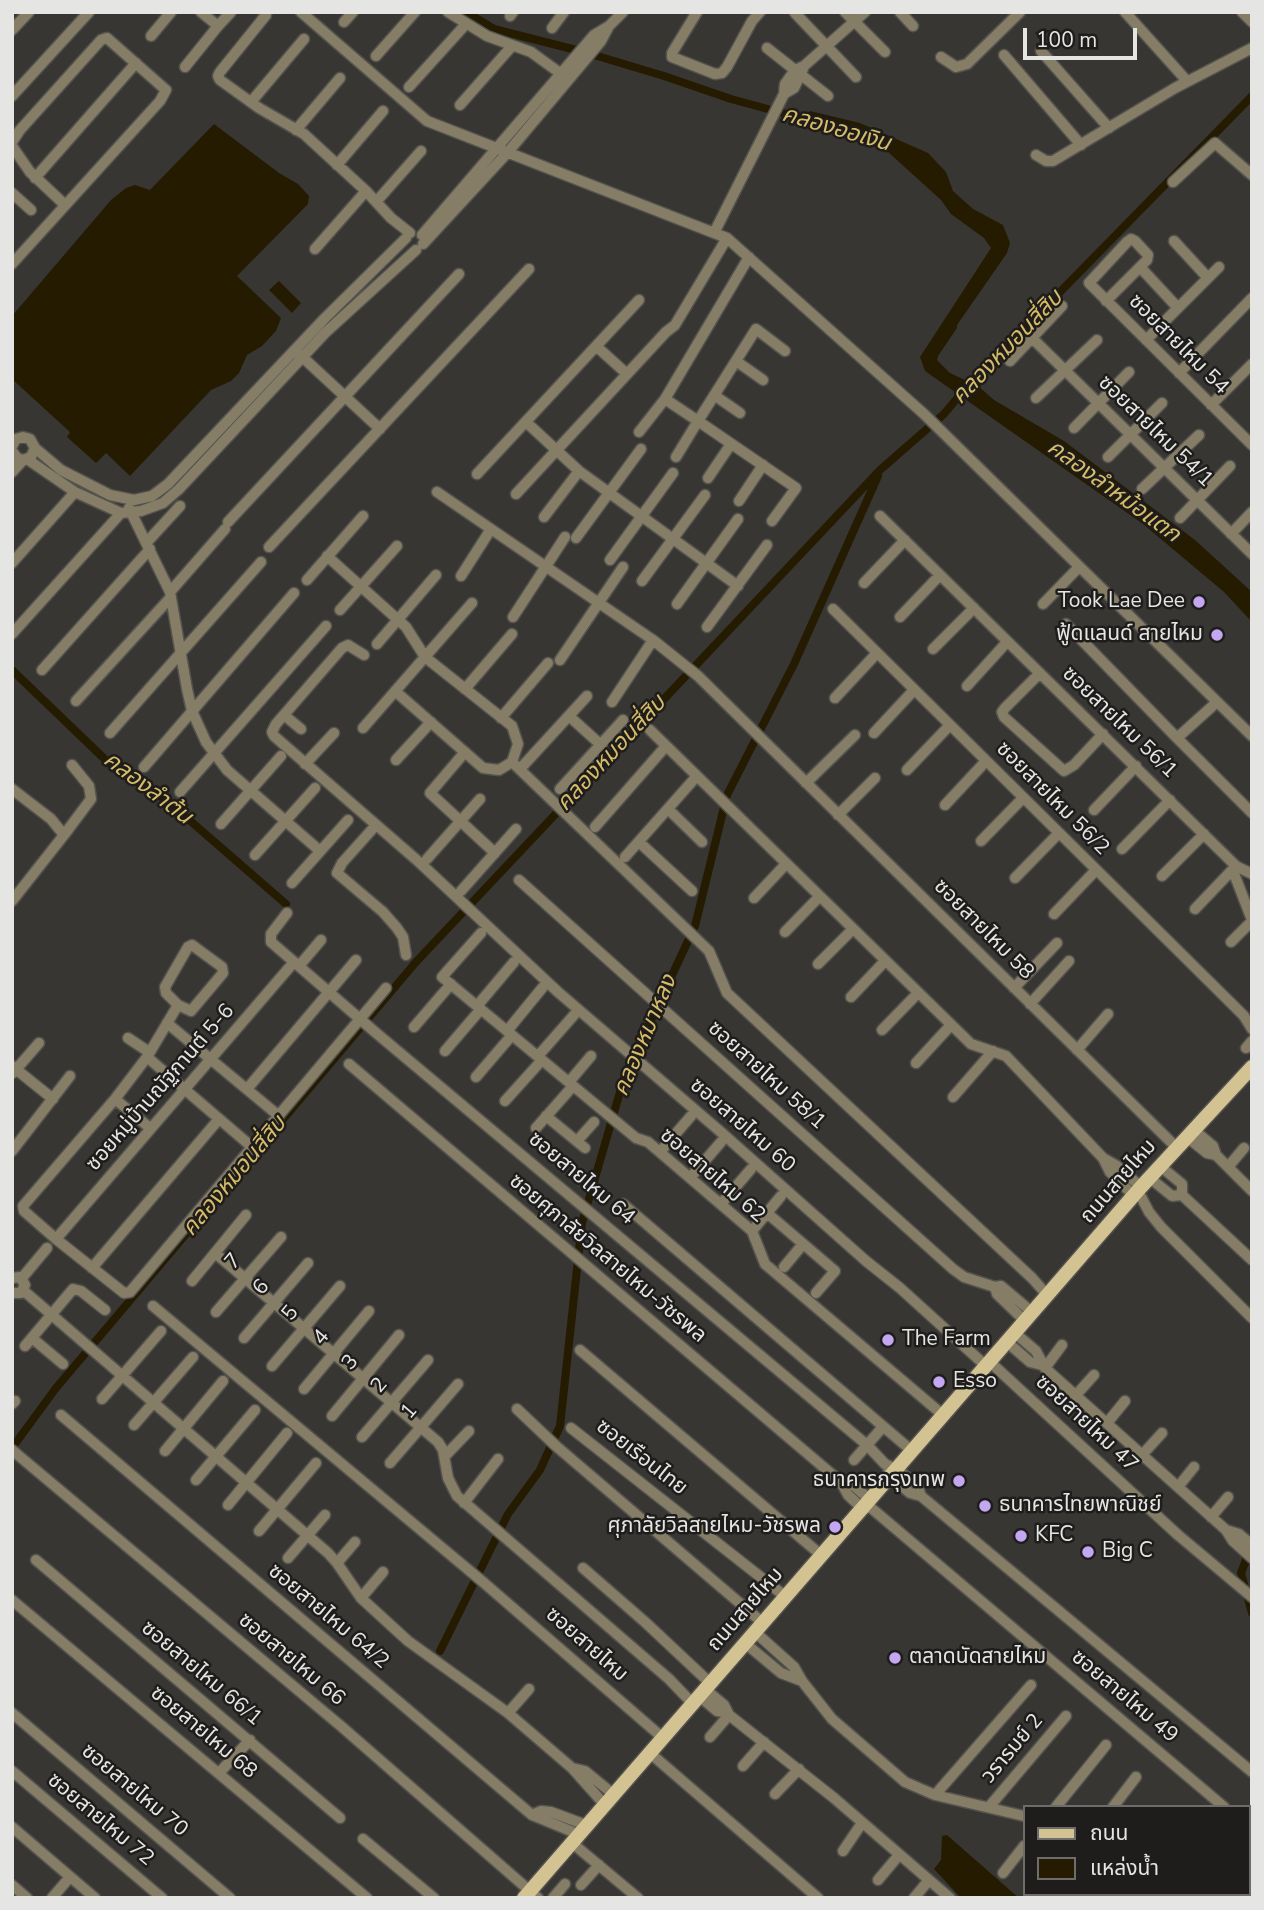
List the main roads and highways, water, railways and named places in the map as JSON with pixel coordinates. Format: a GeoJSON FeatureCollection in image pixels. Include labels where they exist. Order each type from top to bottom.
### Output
{"type":"FeatureCollection","features":[{"type":"Feature","properties":{"kind":"main road","name":"ถนนสายไหม"},"geometry":{"type":"LineString","coordinates":[[530,1896],[608,1799],[867,1505],[890,1470],[912,1451],[1160,1166],[1252,1067]]}},
{"type":"Feature","properties":{"kind":"water"},"geometry":{"type":"Polygon","coordinates":[[[810,111],[860,123],[928,153],[946,172],[953,191],[973,209],[1003,225],[1010,243],[1007,253],[957,325],[937,360],[950,373],[978,386],[994,400],[1064,441],[1195,540],[1252,592],[1252,622],[1224,592],[1143,524],[925,371],[920,357],[991,248],[984,238],[951,214],[941,200],[887,151],[845,137],[798,126],[810,111]]]}},
{"type":"Feature","properties":{"kind":"water"},"geometry":{"type":"Polygon","coordinates":[[[214,124],[298,184],[309,196],[308,204],[237,276],[281,318],[276,331],[262,346],[247,355],[239,373],[231,381],[211,390],[130,476],[106,453],[96,463],[67,437],[70,432],[12,379],[12,316],[111,200],[126,188],[135,185],[150,190],[214,124]]]}},
{"type":"Feature","properties":{"kind":"water"},"geometry":{"type":"Polygon","coordinates":[[[279,281],[301,303],[292,313],[269,290],[279,281]]]}},
{"type":"Feature","properties":{"kind":"water"},"geometry":{"type":"Polygon","coordinates":[[[947,1835],[1019,1898],[961,1898],[934,1869],[941,1860],[942,1836],[947,1835]]]}},
{"type":"Feature","properties":{"kind":"waterway","name":"คลองออเงิน"},"geometry":{"type":"LineString","coordinates":[[466,12],[494,29],[584,52],[731,99],[812,121]]}},
{"type":"Feature","properties":{"kind":"waterway","name":"คลองหมอนสี่สิบ"},"geometry":{"type":"LineString","coordinates":[[12,1448],[56,1388],[416,962],[880,470],[944,414],[964,390],[1252,96]]}},
{"type":"Feature","properties":{"kind":"waterway","name":"คลองหมาหลง"},"geometry":{"type":"LineString","coordinates":[[440,1651],[508,1514],[540,1470],[560,1426],[582,1223],[624,1078],[695,926],[727,795],[794,664],[878,476]]}},
{"type":"Feature","properties":{"kind":"waterway","name":"คลองลำต้น"},"geometry":{"type":"LineString","coordinates":[[12,670],[115,769],[165,799],[286,904]]}},
{"type":"Feature","properties":{"kind":"waterway","name":"คลองลำหม้อแตก"},"geometry":{"type":"LineString","coordinates":[[1249,1552],[1241,1573],[1252,1613]]}},
{"type":"Feature","properties":{"kind":"place","name":"Took Lae Dee"},"geometry":{"type":"Point","coordinates":[1199,602]}},
{"type":"Feature","properties":{"kind":"place","name":"ฟู้ดแลนด์ สายไหม"},"geometry":{"type":"Point","coordinates":[1217,635]}},
{"type":"Feature","properties":{"kind":"place","name":"The Farm"},"geometry":{"type":"Point","coordinates":[888,1340]}},
{"type":"Feature","properties":{"kind":"place","name":"Esso"},"geometry":{"type":"Point","coordinates":[939,1382]}},
{"type":"Feature","properties":{"kind":"place","name":"ธนาคารกรุงเทพ"},"geometry":{"type":"Point","coordinates":[959,1481]}},
{"type":"Feature","properties":{"kind":"place","name":"ธนาคารไทยพาณิชย์"},"geometry":{"type":"Point","coordinates":[985,1506]}},
{"type":"Feature","properties":{"kind":"place","name":"ศุภาลัยวิลสายไหม-วัชรพล"},"geometry":{"type":"Point","coordinates":[835,1527]}},
{"type":"Feature","properties":{"kind":"place","name":"KFC"},"geometry":{"type":"Point","coordinates":[1021,1536]}},
{"type":"Feature","properties":{"kind":"place","name":"Big C"},"geometry":{"type":"Point","coordinates":[1088,1552]}},
{"type":"Feature","properties":{"kind":"place","name":"ตลาดนัดสายไหม"},"geometry":{"type":"Point","coordinates":[895,1658]}}]}
